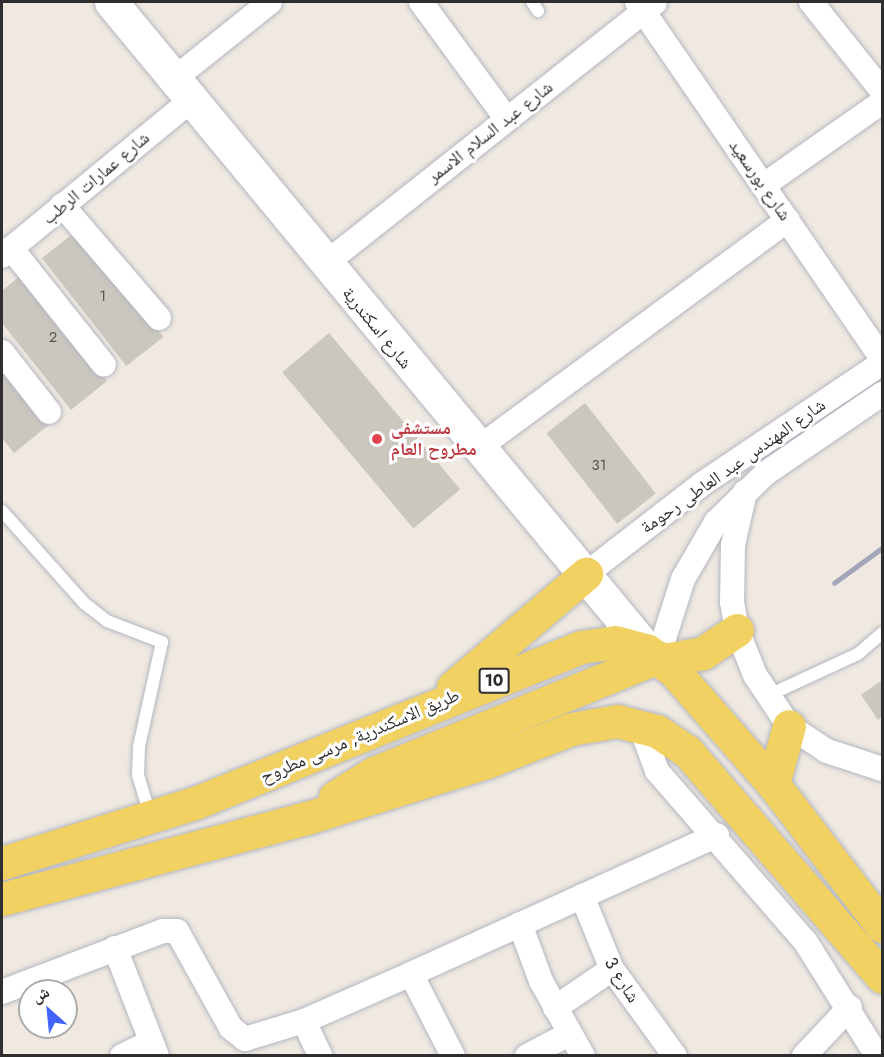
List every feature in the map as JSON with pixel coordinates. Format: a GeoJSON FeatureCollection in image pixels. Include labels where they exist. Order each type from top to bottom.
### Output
{"type":"FeatureCollection","features":[{"type":"Feature","properties":{"kind":"main road"},"geometry":{"type":"LineString","coordinates":[[433,704],[586,574]]}},
{"type":"Feature","properties":{"kind":"main road"},"geometry":{"type":"LineString","coordinates":[[308,818],[374,773],[657,656],[703,653],[737,630]]}},
{"type":"Feature","properties":{"kind":"main road","name":"طريق الاسكندرية, مرسى مطروح"},"geometry":{"type":"LineString","coordinates":[[2,863],[151,818],[238,787],[433,704],[589,645],[615,642],[657,656]]}},
{"type":"Feature","properties":{"kind":"main road"},"geometry":{"type":"LineString","coordinates":[[657,656],[773,784],[882,926]]}},
{"type":"Feature","properties":{"kind":"main road"},"geometry":{"type":"LineString","coordinates":[[2,899],[308,818],[487,762],[594,723],[640,725],[687,751],[882,977]]}},
{"type":"Feature","properties":{"kind":"main road"},"geometry":{"type":"LineString","coordinates":[[773,784],[789,726]]}},
{"type":"Feature","properties":{"kind":"street","name":"شارع اسكندرية"},"geometry":{"type":"LineString","coordinates":[[111,2],[477,449],[657,656]]}},
{"type":"Feature","properties":{"kind":"street","name":"شارع عمارات الرطب"},"geometry":{"type":"LineString","coordinates":[[6,252],[62,205],[270,2]]}},
{"type":"Feature","properties":{"kind":"street"},"geometry":{"type":"LineString","coordinates":[[421,2],[506,118]]}},
{"type":"Feature","properties":{"kind":"street"},"geometry":{"type":"LineString","coordinates":[[811,2],[882,91]]}},
{"type":"Feature","properties":{"kind":"street","name":"شارع عبد السلام الاسمر"},"geometry":{"type":"LineString","coordinates":[[325,264],[645,5]]}},
{"type":"Feature","properties":{"kind":"street","name":"شارع بورسعيد"},"geometry":{"type":"LineString","coordinates":[[645,5],[882,361]]}},
{"type":"Feature","properties":{"kind":"street"},"geometry":{"type":"LineString","coordinates":[[764,185],[882,102]]}},
{"type":"Feature","properties":{"kind":"street"},"geometry":{"type":"LineString","coordinates":[[62,205],[159,318]]}},
{"type":"Feature","properties":{"kind":"street"},"geometry":{"type":"LineString","coordinates":[[477,449],[788,220]]}},
{"type":"Feature","properties":{"kind":"street"},"geometry":{"type":"LineString","coordinates":[[6,252],[104,365]]}},
{"type":"Feature","properties":{"kind":"street"},"geometry":{"type":"LineString","coordinates":[[2,352],[49,412]]}},
{"type":"Feature","properties":{"kind":"street","name":"شارع المهندس عبد العاطى رحومة"},"geometry":{"type":"LineString","coordinates":[[586,574],[702,484],[882,361]]}},
{"type":"Feature","properties":{"kind":"street","name":"شارع المهندس عبد العاطى رحومة"},"geometry":{"type":"LineString","coordinates":[[657,656],[692,559],[716,522],[746,489],[882,394]]}},
{"type":"Feature","properties":{"kind":"street"},"geometry":{"type":"LineString","coordinates":[[746,489],[732,555],[737,630],[767,696],[789,726],[827,750],[882,769]]}},
{"type":"Feature","properties":{"kind":"street"},"geometry":{"type":"LineString","coordinates":[[640,725],[657,771],[717,835],[805,941],[850,1006],[877,1056]]}},
{"type":"Feature","properties":{"kind":"street"},"geometry":{"type":"LineString","coordinates":[[2,992],[163,931],[177,931],[239,1037],[304,1021],[717,835]]}},
{"type":"Feature","properties":{"kind":"street","name":"شارع 3"},"geometry":{"type":"LineString","coordinates":[[582,896],[612,969],[675,1056]]}},
{"type":"Feature","properties":{"kind":"street"},"geometry":{"type":"LineString","coordinates":[[520,924],[555,1008],[583,1056]]}},
{"type":"Feature","properties":{"kind":"street"},"geometry":{"type":"LineString","coordinates":[[115,948],[154,1049],[122,1056]]}},
{"type":"Feature","properties":{"kind":"street"},"geometry":{"type":"LineString","coordinates":[[555,1008],[612,969]]}},
{"type":"Feature","properties":{"kind":"street"},"geometry":{"type":"LineString","coordinates":[[411,974],[453,1056]]}},
{"type":"Feature","properties":{"kind":"street"},"geometry":{"type":"LineString","coordinates":[[804,1056],[850,1006]]}},
{"type":"Feature","properties":{"kind":"street"},"geometry":{"type":"LineString","coordinates":[[304,1021],[320,1056]]}},
{"type":"Feature","properties":{"kind":"street"},"geometry":{"type":"LineString","coordinates":[[527,1056],[569,1034]]}},
{"type":"Feature","properties":{"kind":"lane"},"geometry":{"type":"LineString","coordinates":[[2,511],[84,603],[107,621],[162,642],[140,747],[138,775],[151,818]]}},
{"type":"Feature","properties":{"kind":"lane"},"geometry":{"type":"LineString","coordinates":[[767,696],[858,654],[882,633]]}},
{"type":"Feature","properties":{"kind":"building"},"geometry":{"type":"Polygon","coordinates":[[[79,229],[163,337],[126,366],[42,258],[79,229]]]}},
{"type":"Feature","properties":{"kind":"building"},"geometry":{"type":"Polygon","coordinates":[[[22,274],[107,381],[71,410],[2,323],[2,291],[22,274]]]}},
{"type":"Feature","properties":{"kind":"building"},"geometry":{"type":"Polygon","coordinates":[[[329,333],[460,489],[413,528],[282,372],[329,333]]]}},
{"type":"Feature","properties":{"kind":"building"},"geometry":{"type":"Polygon","coordinates":[[[2,364],[50,424],[14,453],[2,438],[2,364]]]}},
{"type":"Feature","properties":{"kind":"building"},"geometry":{"type":"Polygon","coordinates":[[[585,403],[656,494],[617,524],[546,433],[585,403]]]}},
{"type":"Feature","properties":{"kind":"building"},"geometry":{"type":"Polygon","coordinates":[[[882,680],[882,717],[878,720],[861,695],[882,680]]]}},
{"type":"Feature","properties":{"kind":"railway"},"geometry":{"type":"LineString","coordinates":[[834,583],[882,548]]}},
{"type":"Feature","properties":{"kind":"place","name":"مستشفى مطروح العام"},"geometry":{"type":"Point","coordinates":[377,439]}}]}
